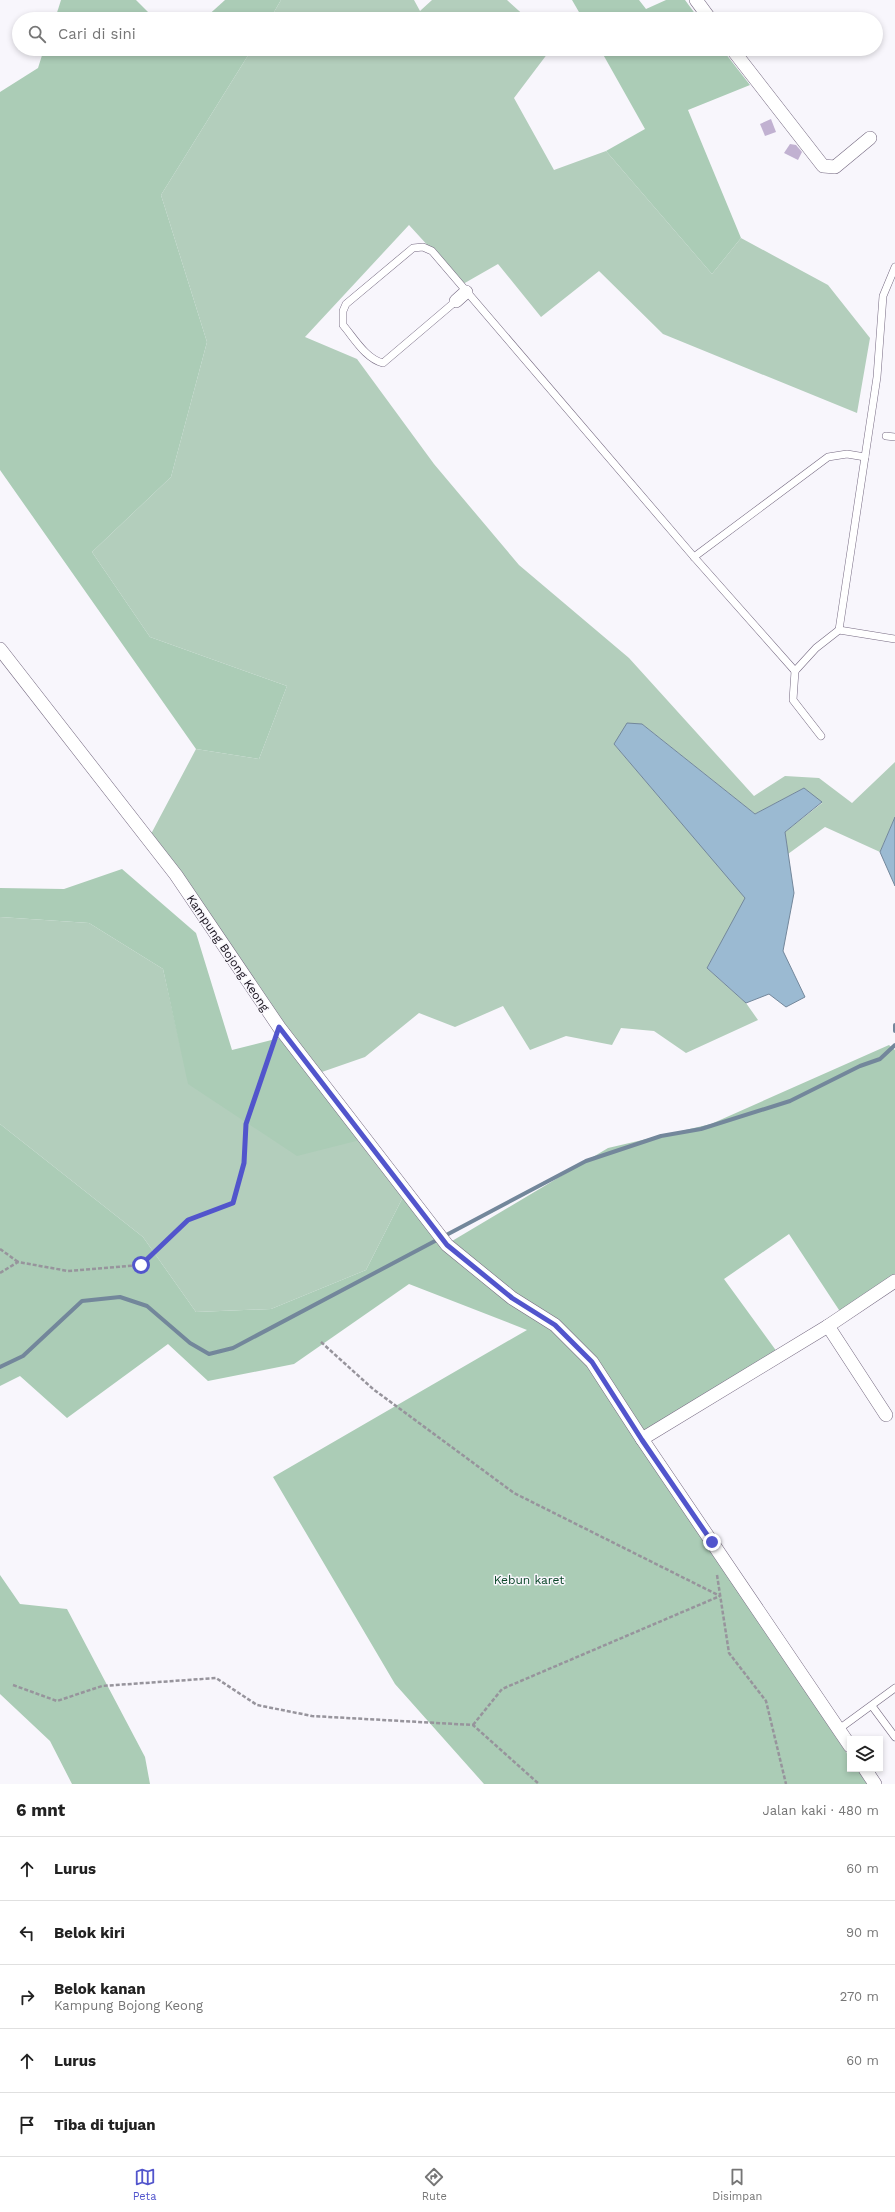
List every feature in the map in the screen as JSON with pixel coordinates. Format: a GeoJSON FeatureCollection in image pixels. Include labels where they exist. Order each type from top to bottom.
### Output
{"type":"FeatureCollection","features":[{"type":"Feature","properties":{"kind":"street"},"geometry":{"type":"LineString","coordinates":[[696,0],[705,12]]}},
{"type":"Feature","properties":{"kind":"street"},"geometry":{"type":"LineString","coordinates":[[737,56],[823,166],[835,167],[870,138]]}},
{"type":"Feature","properties":{"kind":"street"},"geometry":{"type":"LineString","coordinates":[[456,301],[466,292]]}},
{"type":"Feature","properties":{"kind":"street","name":"Kampung Bojong Keong"},"geometry":{"type":"LineString","coordinates":[[0,649],[176,875],[279,1027],[435,1231],[447,1245],[512,1298],[555,1325],[592,1362],[642,1440],[847,1741]]}},
{"type":"Feature","properties":{"kind":"street"},"geometry":{"type":"LineString","coordinates":[[642,1440],[828,1326],[895,1281]]}},
{"type":"Feature","properties":{"kind":"street"},"geometry":{"type":"LineString","coordinates":[[828,1326],[886,1415]]}},
{"type":"Feature","properties":{"kind":"street"},"geometry":{"type":"LineString","coordinates":[[867,1772],[874,1784]]}},
{"type":"Feature","properties":{"kind":"lane"},"geometry":{"type":"LineString","coordinates":[[456,301],[383,363],[375,361],[343,325],[343,311],[346,304],[413,248],[423,247],[432,251],[694,558],[795,671]]}},
{"type":"Feature","properties":{"kind":"lane"},"geometry":{"type":"LineString","coordinates":[[822,736],[793,700],[795,671],[816,648],[839,630],[877,377],[883,296],[895,267]]}},
{"type":"Feature","properties":{"kind":"lane"},"geometry":{"type":"LineString","coordinates":[[886,436],[895,437]]}},
{"type":"Feature","properties":{"kind":"lane"},"geometry":{"type":"LineString","coordinates":[[694,558],[828,457],[847,454],[865,457]]}},
{"type":"Feature","properties":{"kind":"lane"},"geometry":{"type":"LineString","coordinates":[[839,630],[895,638]]}},
{"type":"Feature","properties":{"kind":"lane"},"geometry":{"type":"LineString","coordinates":[[839,1729],[895,1688]]}},
{"type":"Feature","properties":{"kind":"lane"},"geometry":{"type":"LineString","coordinates":[[872,1706],[895,1737]]}},
{"type":"Feature","properties":{"kind":"path"},"geometry":{"type":"LineString","coordinates":[[0,1249],[18,1262],[68,1271],[141,1265],[188,1220],[233,1203],[244,1163],[246,1124],[279,1027]]}},
{"type":"Feature","properties":{"kind":"path"},"geometry":{"type":"LineString","coordinates":[[0,1273],[18,1262]]}},
{"type":"Feature","properties":{"kind":"path"},"geometry":{"type":"LineString","coordinates":[[321,1342],[373,1389],[514,1493],[720,1596]]}},
{"type":"Feature","properties":{"kind":"path"},"geometry":{"type":"LineString","coordinates":[[717,1573],[729,1653],[766,1701],[786,1784]]}},
{"type":"Feature","properties":{"kind":"path"},"geometry":{"type":"LineString","coordinates":[[473,1725],[502,1689],[720,1596]]}},
{"type":"Feature","properties":{"kind":"path"},"geometry":{"type":"LineString","coordinates":[[13,1685],[57,1701],[102,1686],[216,1678],[257,1705],[312,1716],[473,1725],[539,1784]]}},
{"type":"Feature","properties":{"kind":"green space"},"geometry":{"type":"Polygon","coordinates":[[[61,0],[136,0],[148,12],[57,12],[61,0]]]}},
{"type":"Feature","properties":{"kind":"green space"},"geometry":{"type":"Polygon","coordinates":[[[225,0],[281,0],[274,12],[212,12],[225,0]]]}},
{"type":"Feature","properties":{"kind":"green space"},"geometry":{"type":"Polygon","coordinates":[[[281,0],[414,0],[420,11],[432,0],[507,0],[520,12],[274,12],[281,0]]]}},
{"type":"Feature","properties":{"kind":"green space"},"geometry":{"type":"Polygon","coordinates":[[[572,0],[639,0],[646,9],[666,0],[685,0],[694,12],[579,12],[572,0]]]}},
{"type":"Feature","properties":{"kind":"green space"},"geometry":{"type":"Polygon","coordinates":[[[42,56],[248,56],[161,195],[207,342],[171,477],[92,552],[150,637],[287,686],[259,759],[196,749],[0,470],[0,92],[38,68],[42,56]]]}},
{"type":"Feature","properties":{"kind":"green space"},"geometry":{"type":"Polygon","coordinates":[[[248,56],[546,56],[514,98],[554,170],[606,151],[712,274],[741,238],[828,285],[870,338],[857,413],[663,334],[599,271],[541,317],[498,264],[463,284],[409,225],[305,337],[357,359],[434,464],[519,565],[629,658],[754,796],[785,776],[819,778],[852,803],[895,762],[895,817],[880,852],[825,827],[788,854],[785,832],[822,803],[804,788],[755,814],[642,724],[614,744],[746,898],[707,968],[746,1003],[758,1020],[686,1053],[654,1031],[621,1028],[612,1045],[566,1036],[530,1050],[503,1006],[455,1027],[419,1013],[365,1057],[319,1073],[151,834],[196,749],[259,759],[287,686],[150,637],[92,552],[171,477],[207,342],[161,195],[248,56]]]}},
{"type":"Feature","properties":{"kind":"green space"},"geometry":{"type":"Polygon","coordinates":[[[604,56],[727,56],[750,85],[688,110],[741,238],[712,274],[606,151],[645,129],[604,56]]]}},
{"type":"Feature","properties":{"kind":"green space"},"geometry":{"type":"Polygon","coordinates":[[[122,869],[196,933],[232,1050],[291,1035],[368,1138],[297,1156],[188,1084],[163,969],[89,923],[0,917],[0,888],[64,889],[122,869]]]}},
{"type":"Feature","properties":{"kind":"green space"},"geometry":{"type":"Polygon","coordinates":[[[0,917],[89,923],[163,969],[189,1084],[368,1138],[406,1191],[366,1270],[271,1309],[196,1312],[143,1237],[0,1124],[0,917]]]}},
{"type":"Feature","properties":{"kind":"green space","name":"Kebun karet"},"geometry":{"type":"Polygon","coordinates":[[[889,1045],[895,1050],[895,1280],[841,1313],[789,1234],[724,1279],[780,1356],[637,1439],[847,1754],[847,1772],[859,1772],[867,1784],[484,1784],[395,1684],[273,1477],[527,1330],[409,1284],[294,1364],[208,1381],[168,1344],[67,1418],[20,1376],[0,1386],[0,1124],[143,1237],[196,1312],[271,1309],[366,1270],[406,1191],[447,1244],[608,1148],[711,1124],[889,1045]]]}},
{"type":"Feature","properties":{"kind":"green space"},"geometry":{"type":"Polygon","coordinates":[[[0,1575],[20,1604],[67,1609],[145,1757],[150,1784],[72,1784],[50,1741],[0,1694],[0,1575]]]}},
{"type":"Feature","properties":{"kind":"water"},"geometry":{"type":"Polygon","coordinates":[[[627,723],[642,724],[755,814],[804,788],[822,802],[785,832],[794,893],[783,951],[805,997],[786,1007],[769,994],[746,1003],[707,968],[745,898],[614,744],[627,723]]]}},
{"type":"Feature","properties":{"kind":"water"},"geometry":{"type":"Polygon","coordinates":[[[895,817],[895,886],[880,852],[895,817]]]}},
{"type":"Feature","properties":{"kind":"building"},"geometry":{"type":"Polygon","coordinates":[[[771,119],[776,132],[765,136],[760,124],[771,119]]]}},
{"type":"Feature","properties":{"kind":"building"},"geometry":{"type":"Polygon","coordinates":[[[790,144],[796,145],[802,152],[798,160],[784,153],[790,144]]]}},
{"type":"Feature","properties":{"kind":"waterway"},"geometry":{"type":"LineString","coordinates":[[895,1025],[895,1031]]}},
{"type":"Feature","properties":{"kind":"waterway"},"geometry":{"type":"LineString","coordinates":[[0,1367],[23,1356],[82,1301],[120,1297],[147,1306],[190,1343],[209,1354],[233,1348],[586,1161],[661,1136],[701,1129],[790,1101],[860,1066],[880,1059],[895,1045]]}},
{"type":"Feature","properties":{"kind":"route"},"geometry":{"type":"LineString","coordinates":[[141,1265],[188,1220],[233,1203],[244,1163],[246,1124],[279,1027],[447,1245],[512,1298],[555,1325],[592,1362],[642,1440],[712,1542]]}}]}
